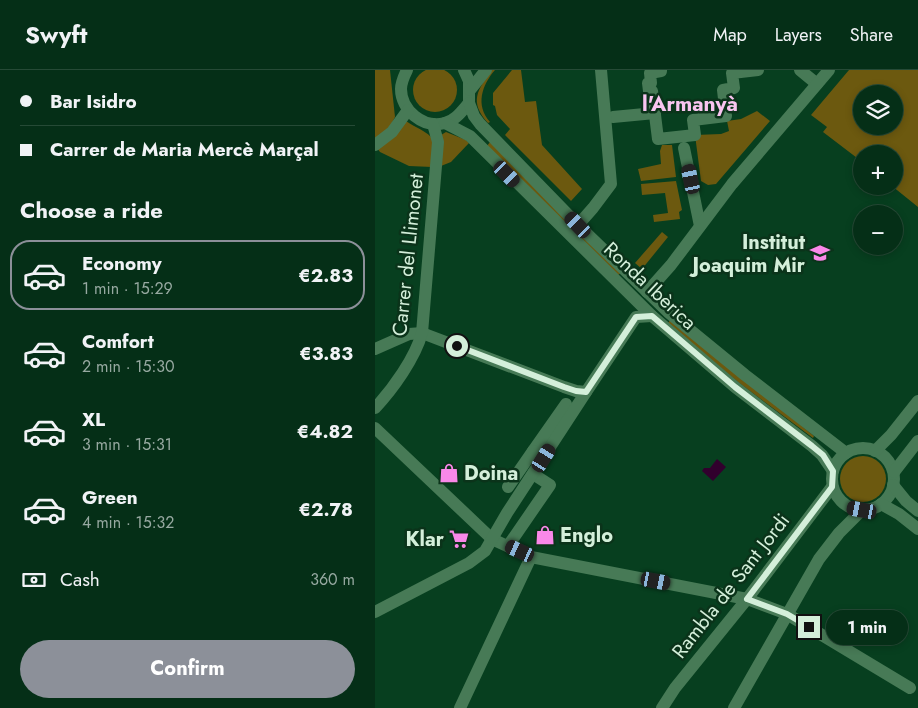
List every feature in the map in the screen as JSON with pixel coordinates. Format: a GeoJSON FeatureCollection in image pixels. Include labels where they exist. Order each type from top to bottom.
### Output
{"type":"FeatureCollection","features":[{"type":"Feature","properties":{"kind":"street"},"geometry":{"type":"LineString","coordinates":[[439,124],[459,114],[469,103],[469,81],[464,70]]}},
{"type":"Feature","properties":{"kind":"street"},"geometry":{"type":"LineString","coordinates":[[470,90],[486,70]]}},
{"type":"Feature","properties":{"kind":"street"},"geometry":{"type":"LineString","coordinates":[[578,225],[611,184],[601,70]]}},
{"type":"Feature","properties":{"kind":"street"},"geometry":{"type":"LineString","coordinates":[[661,70],[650,72],[651,83],[648,83],[649,91],[652,91],[658,139],[695,135],[693,120],[726,116],[723,90],[734,88],[732,73],[758,70]]}},
{"type":"Feature","properties":{"kind":"street"},"geometry":{"type":"LineString","coordinates":[[800,70],[817,84]]}},
{"type":"Feature","properties":{"kind":"street"},"geometry":{"type":"LineString","coordinates":[[647,292],[671,265],[732,184],[829,70]]}},
{"type":"Feature","properties":{"kind":"street"},"geometry":{"type":"LineString","coordinates":[[375,145],[392,132],[408,110],[402,96],[402,74]]}},
{"type":"Feature","properties":{"kind":"street","name":"Ronda Ibèrica"},"geometry":{"type":"LineString","coordinates":[[469,103],[474,116],[480,124],[578,225],[668,312],[745,375],[846,453]]}},
{"type":"Feature","properties":{"kind":"street","name":"Ronda Ibèrica"},"geometry":{"type":"LineString","coordinates":[[408,110],[415,117],[470,136],[652,316],[735,387],[823,455],[833,471]]}},
{"type":"Feature","properties":{"kind":"street"},"geometry":{"type":"LineString","coordinates":[[613,118],[655,113]]}},
{"type":"Feature","properties":{"kind":"street","name":"Carrer del Llimonet"},"geometry":{"type":"LineString","coordinates":[[375,408],[398,379],[419,342],[422,333],[439,124]]}},
{"type":"Feature","properties":{"kind":"street"},"geometry":{"type":"LineString","coordinates":[[684,148],[700,226]]}},
{"type":"Feature","properties":{"kind":"street"},"geometry":{"type":"LineString","coordinates":[[508,487],[538,454],[586,392],[636,317],[652,316]]}},
{"type":"Feature","properties":{"kind":"street"},"geometry":{"type":"LineString","coordinates":[[375,349],[409,334],[422,333],[564,387],[586,392]]}},
{"type":"Feature","properties":{"kind":"street"},"geometry":{"type":"LineString","coordinates":[[875,451],[891,435],[918,401]]}},
{"type":"Feature","properties":{"kind":"street"},"geometry":{"type":"LineString","coordinates":[[375,612],[469,563],[485,552],[507,513],[533,474],[538,454],[566,404]]}},
{"type":"Feature","properties":{"kind":"street"},"geometry":{"type":"LineString","coordinates":[[375,428],[492,539],[531,557],[747,599],[787,614],[910,688]]}},
{"type":"Feature","properties":{"kind":"street"},"geometry":{"type":"LineString","coordinates":[[894,472],[885,458],[875,451],[857,449],[846,453],[838,461],[833,471],[832,487],[843,503],[852,508],[862,510],[875,508],[889,496],[893,485],[894,472],[918,441]]}},
{"type":"Feature","properties":{"kind":"street"},"geometry":{"type":"LineString","coordinates":[[485,552],[509,546],[550,485],[533,474]]}},
{"type":"Feature","properties":{"kind":"street"},"geometry":{"type":"LineString","coordinates":[[893,485],[906,501],[918,511]]}},
{"type":"Feature","properties":{"kind":"street","name":"Rambla de Sant Jordi"},"geometry":{"type":"LineString","coordinates":[[662,708],[675,688],[747,599],[832,487]]}},
{"type":"Feature","properties":{"kind":"street"},"geometry":{"type":"LineString","coordinates":[[881,504],[899,514],[918,529]]}},
{"type":"Feature","properties":{"kind":"street"},"geometry":{"type":"LineString","coordinates":[[734,708],[819,559],[839,533],[862,510]]}},
{"type":"Feature","properties":{"kind":"street"},"geometry":{"type":"LineString","coordinates":[[465,706],[531,557]]}},
{"type":"Feature","properties":{"kind":"shaded area"},"geometry":{"type":"Polygon","coordinates":[[[439,68],[451,74],[456,82],[456,98],[451,106],[443,111],[431,112],[419,106],[414,98],[413,86],[419,74],[427,69],[439,68]]]}},
{"type":"Feature","properties":{"kind":"shaded area"},"geometry":{"type":"Polygon","coordinates":[[[375,70],[390,70],[395,117],[389,129],[375,140],[375,70]]]}},
{"type":"Feature","properties":{"kind":"shaded area"},"geometry":{"type":"Polygon","coordinates":[[[492,70],[495,70],[490,76],[482,95],[485,116],[490,122],[488,123],[479,109],[477,96],[482,84],[492,70]]]}},
{"type":"Feature","properties":{"kind":"shaded area"},"geometry":{"type":"Polygon","coordinates":[[[512,70],[521,70],[525,102],[536,101],[542,145],[582,189],[571,201],[505,135],[510,129],[497,115],[493,105],[493,93],[512,70]]]}},
{"type":"Feature","properties":{"kind":"shaded area"},"geometry":{"type":"Polygon","coordinates":[[[849,70],[918,70],[918,207],[903,195],[903,145],[853,145],[853,155],[823,132],[827,127],[811,115],[849,70]]]}},
{"type":"Feature","properties":{"kind":"shaded area"},"geometry":{"type":"Polygon","coordinates":[[[757,111],[770,121],[716,184],[708,185],[701,181],[695,135],[721,134],[729,131],[727,121],[741,119],[757,111]]]}},
{"type":"Feature","properties":{"kind":"shaded area"},"geometry":{"type":"Polygon","coordinates":[[[406,121],[425,132],[434,140],[432,167],[409,166],[380,152],[377,148],[406,121]]]}},
{"type":"Feature","properties":{"kind":"shaded area"},"geometry":{"type":"Polygon","coordinates":[[[446,132],[469,143],[451,162],[441,166],[441,135],[446,132]]]}},
{"type":"Feature","properties":{"kind":"shaded area"},"geometry":{"type":"Polygon","coordinates":[[[490,142],[621,273],[618,275],[487,146],[490,142]]]}},
{"type":"Feature","properties":{"kind":"shaded area"},"geometry":{"type":"Polygon","coordinates":[[[662,145],[672,145],[676,177],[641,181],[638,169],[661,164],[660,151],[662,145]]]}},
{"type":"Feature","properties":{"kind":"shaded area"},"geometry":{"type":"Polygon","coordinates":[[[676,181],[682,210],[679,212],[680,219],[654,222],[653,215],[668,213],[665,193],[642,195],[641,184],[676,181]]]}},
{"type":"Feature","properties":{"kind":"shaded area"},"geometry":{"type":"Polygon","coordinates":[[[662,232],[668,237],[642,269],[635,263],[662,232]]]}},
{"type":"Feature","properties":{"kind":"shaded area"},"geometry":{"type":"Polygon","coordinates":[[[671,319],[814,436],[813,438],[738,382],[668,323],[671,319]]]}},
{"type":"Feature","properties":{"kind":"shaded area"},"geometry":{"type":"Polygon","coordinates":[[[863,456],[876,460],[882,466],[886,479],[882,492],[876,498],[863,502],[850,498],[844,492],[840,479],[844,466],[850,460],[863,456]]]}},
{"type":"Feature","properties":{"kind":"shaded area"},"geometry":{"type":"Polygon","coordinates":[[[717,459],[726,467],[713,481],[702,471],[704,468],[710,468],[717,459]]]}},
{"type":"Feature","properties":{"kind":"place","name":"Institut Joaquim Mir"},"geometry":{"type":"Point","coordinates":[820,253]}},
{"type":"Feature","properties":{"kind":"place","name":"Doina"},"geometry":{"type":"Point","coordinates":[449,473]}},
{"type":"Feature","properties":{"kind":"place","name":"Englo"},"geometry":{"type":"Point","coordinates":[545,535]}},
{"type":"Feature","properties":{"kind":"place","name":"Klar"},"geometry":{"type":"Point","coordinates":[459,539]}},
{"type":"Feature","properties":{"kind":"district","name":"l'Armanyà"},"geometry":{"type":"Point","coordinates":[690,104]}},
{"type":"Feature","properties":{"kind":"route"},"geometry":{"type":"LineString","coordinates":[[457,346],[564,387],[586,392],[636,317],[652,316],[735,387],[823,455],[833,471],[832,487],[747,599],[787,614],[809,627]]}}]}
